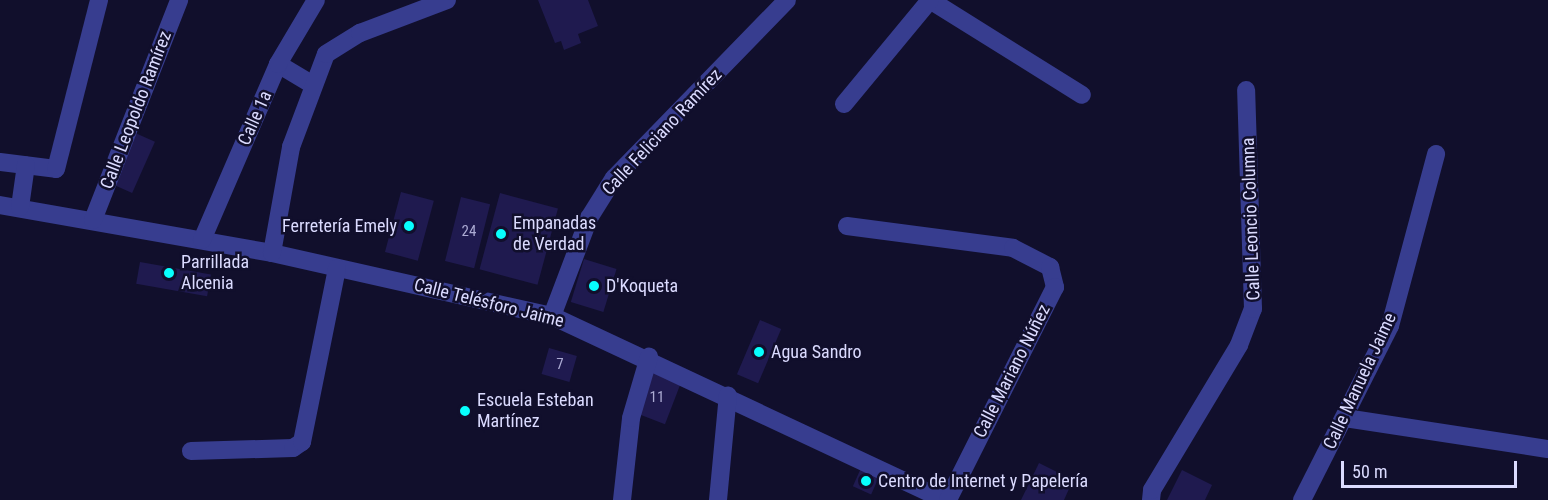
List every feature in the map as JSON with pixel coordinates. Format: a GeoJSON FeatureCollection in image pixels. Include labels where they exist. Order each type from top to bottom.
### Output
{"type":"FeatureCollection","features":[{"type":"Feature","properties":{"kind":"street"},"geometry":{"type":"LineString","coordinates":[[0,162],[56,169],[99,0]]}},
{"type":"Feature","properties":{"kind":"street","name":"Calle Leopoldo Ramírez"},"geometry":{"type":"LineString","coordinates":[[93,220],[179,0]]}},
{"type":"Feature","properties":{"kind":"street","name":"Calle 1a"},"geometry":{"type":"LineString","coordinates":[[202,240],[278,64],[316,0]]}},
{"type":"Feature","properties":{"kind":"street"},"geometry":{"type":"LineString","coordinates":[[272,253],[291,147],[311,84],[326,54],[360,33],[447,0]]}},
{"type":"Feature","properties":{"kind":"street","name":"Calle Feliciano Ramírez"},"geometry":{"type":"LineString","coordinates":[[552,316],[589,218],[614,178],[787,0]]}},
{"type":"Feature","properties":{"kind":"street"},"geometry":{"type":"LineString","coordinates":[[844,104],[930,0],[1082,95]]}},
{"type":"Feature","properties":{"kind":"street"},"geometry":{"type":"LineString","coordinates":[[278,64],[311,84]]}},
{"type":"Feature","properties":{"kind":"street","name":"Calle Leoncio Columna"},"geometry":{"type":"LineString","coordinates":[[1151,500],[1253,309],[1246,90]]}},
{"type":"Feature","properties":{"kind":"street","name":"Calle Manuela Jaime"},"geometry":{"type":"LineString","coordinates":[[1302,500],[1390,326],[1436,154]]}},
{"type":"Feature","properties":{"kind":"street"},"geometry":{"type":"LineString","coordinates":[[20,207],[26,165]]}},
{"type":"Feature","properties":{"kind":"street","name":"Calle Telésforo Jaime"},"geometry":{"type":"LineString","coordinates":[[0,205],[272,253],[552,316],[650,357],[946,500]]}},
{"type":"Feature","properties":{"kind":"street","name":"Calle Mariano Núñez"},"geometry":{"type":"LineString","coordinates":[[847,226],[1013,248],[1050,267],[1055,287],[946,500]]}},
{"type":"Feature","properties":{"kind":"street"},"geometry":{"type":"LineString","coordinates":[[191,451],[293,448],[302,442],[337,268]]}},
{"type":"Feature","properties":{"kind":"street"},"geometry":{"type":"LineString","coordinates":[[622,500],[631,418],[650,357]]}},
{"type":"Feature","properties":{"kind":"street"},"geometry":{"type":"LineString","coordinates":[[718,500],[728,394]]}},
{"type":"Feature","properties":{"kind":"street"},"geometry":{"type":"LineString","coordinates":[[1345,418],[1548,449]]}},
{"type":"Feature","properties":{"kind":"building"},"geometry":{"type":"Polygon","coordinates":[[[538,0],[588,0],[598,26],[578,34],[581,43],[564,50],[561,41],[555,43],[538,0]]]}},
{"type":"Feature","properties":{"kind":"building"},"geometry":{"type":"Polygon","coordinates":[[[133,132],[155,142],[132,193],[110,183],[133,132]]]}},
{"type":"Feature","properties":{"kind":"building","name":"Ferretería Emely"},"geometry":{"type":"Polygon","coordinates":[[[401,192],[434,201],[418,261],[385,252],[401,192]]]}},
{"type":"Feature","properties":{"kind":"building"},"geometry":{"type":"Polygon","coordinates":[[[500,193],[558,209],[538,285],[480,269],[500,193]]]}},
{"type":"Feature","properties":{"kind":"building"},"geometry":{"type":"Polygon","coordinates":[[[461,197],[490,204],[474,268],[445,261],[461,197]]]}},
{"type":"Feature","properties":{"kind":"building","name":"D'Koqueta"},"geometry":{"type":"Polygon","coordinates":[[[584,259],[617,269],[603,312],[571,302],[584,259]]]}},
{"type":"Feature","properties":{"kind":"building"},"geometry":{"type":"Polygon","coordinates":[[[140,262],[211,275],[207,296],[136,284],[140,262]]]}},
{"type":"Feature","properties":{"kind":"building","name":"Agua Sandro"},"geometry":{"type":"Polygon","coordinates":[[[760,320],[781,329],[758,383],[737,374],[760,320]]]}},
{"type":"Feature","properties":{"kind":"building"},"geometry":{"type":"Polygon","coordinates":[[[549,348],[577,356],[569,382],[542,374],[549,348]]]}},
{"type":"Feature","properties":{"kind":"building"},"geometry":{"type":"Polygon","coordinates":[[[649,371],[681,383],[665,424],[633,412],[649,371]]]}},
{"type":"Feature","properties":{"kind":"building"},"geometry":{"type":"Polygon","coordinates":[[[1039,463],[1073,480],[1064,500],[1021,500],[1039,463]]]}},
{"type":"Feature","properties":{"kind":"building","name":"Centro de Internet y Papelería"},"geometry":{"type":"Polygon","coordinates":[[[861,468],[879,476],[871,494],[853,486],[861,468]]]}},
{"type":"Feature","properties":{"kind":"building"},"geometry":{"type":"Polygon","coordinates":[[[1182,470],[1212,485],[1205,500],[1167,500],[1182,470]]]}},
{"type":"Feature","properties":{"kind":"place","name":"Ferretería Emely"},"geometry":{"type":"Point","coordinates":[409,226]}},
{"type":"Feature","properties":{"kind":"place","name":"Empanadas de Verdad"},"geometry":{"type":"Point","coordinates":[501,234]}},
{"type":"Feature","properties":{"kind":"place","name":"Parrillada Alcenia"},"geometry":{"type":"Point","coordinates":[169,273]}},
{"type":"Feature","properties":{"kind":"place","name":"D'Koqueta"},"geometry":{"type":"Point","coordinates":[594,286]}},
{"type":"Feature","properties":{"kind":"place","name":"Agua Sandro"},"geometry":{"type":"Point","coordinates":[759,352]}},
{"type":"Feature","properties":{"kind":"place","name":"Escuela Esteban Martínez"},"geometry":{"type":"Point","coordinates":[465,411]}},
{"type":"Feature","properties":{"kind":"place","name":"Centro de Internet y Papelería"},"geometry":{"type":"Point","coordinates":[866,481]}}]}
